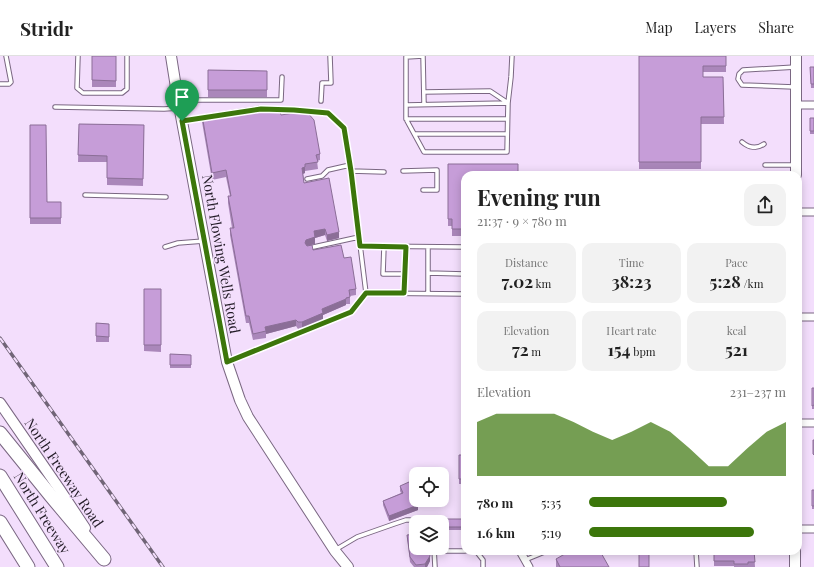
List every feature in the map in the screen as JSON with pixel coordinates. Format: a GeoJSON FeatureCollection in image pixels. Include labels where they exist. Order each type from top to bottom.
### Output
{"type":"FeatureCollection","features":[{"type":"Feature","properties":{"kind":"highway"},"geometry":{"type":"LineString","coordinates":[[0,433],[104,559]]}},
{"type":"Feature","properties":{"kind":"highway","name":"North Freeway"},"geometry":{"type":"LineString","coordinates":[[0,476],[57,567]]}},
{"type":"Feature","properties":{"kind":"highway"},"geometry":{"type":"LineString","coordinates":[[0,522],[28,567]]}},
{"type":"Feature","properties":{"kind":"street","name":"North Flowing Wells Road"},"geometry":{"type":"LineString","coordinates":[[171,56],[227,362],[238,396],[248,417],[334,551],[348,567]]}},
{"type":"Feature","properties":{"kind":"street"},"geometry":{"type":"LineString","coordinates":[[796,56],[796,170]]}},
{"type":"Feature","properties":{"kind":"street"},"geometry":{"type":"LineString","coordinates":[[796,105],[814,105]]}},
{"type":"Feature","properties":{"kind":"street"},"geometry":{"type":"LineString","coordinates":[[802,212],[814,212]]}},
{"type":"Feature","properties":{"kind":"street"},"geometry":{"type":"LineString","coordinates":[[802,318],[814,317]]}},
{"type":"Feature","properties":{"kind":"street","name":"North Freeway Road"},"geometry":{"type":"LineString","coordinates":[[0,403],[60,490],[104,559]]}},
{"type":"Feature","properties":{"kind":"street"},"geometry":{"type":"LineString","coordinates":[[802,423],[814,423]]}},
{"type":"Feature","properties":{"kind":"street"},"geometry":{"type":"LineString","coordinates":[[802,529],[814,529]]}},
{"type":"Feature","properties":{"kind":"street"},"geometry":{"type":"LineString","coordinates":[[522,555],[527,564]]}},
{"type":"Feature","properties":{"kind":"street"},"geometry":{"type":"LineString","coordinates":[[795,555],[795,567]]}},
{"type":"Feature","properties":{"kind":"lane"},"geometry":{"type":"LineString","coordinates":[[0,84],[9,84],[11,82],[6,56]]}},
{"type":"Feature","properties":{"kind":"lane"},"geometry":{"type":"LineString","coordinates":[[78,56],[77,88],[83,93],[122,93],[127,89],[127,56]]}},
{"type":"Feature","properties":{"kind":"lane"},"geometry":{"type":"LineString","coordinates":[[321,101],[322,83],[331,83],[330,56]]}},
{"type":"Feature","properties":{"kind":"lane"},"geometry":{"type":"LineString","coordinates":[[424,104],[423,56],[406,57],[406,119],[424,152],[507,152],[507,119],[512,56]]}},
{"type":"Feature","properties":{"kind":"lane"},"geometry":{"type":"LineString","coordinates":[[796,67],[743,70],[739,74],[738,79],[742,85],[796,87]]}},
{"type":"Feature","properties":{"kind":"lane"},"geometry":{"type":"LineString","coordinates":[[56,107],[164,109],[179,104],[281,100],[282,77]]}},
{"type":"Feature","properties":{"kind":"lane"},"geometry":{"type":"LineString","coordinates":[[424,92],[490,91],[508,103]]}},
{"type":"Feature","properties":{"kind":"lane"},"geometry":{"type":"LineString","coordinates":[[406,105],[508,103]]}},
{"type":"Feature","properties":{"kind":"lane"},"geometry":{"type":"LineString","coordinates":[[227,362],[351,312],[366,293],[351,171],[344,128],[328,113],[294,110],[254,110]]}},
{"type":"Feature","properties":{"kind":"lane"},"geometry":{"type":"LineString","coordinates":[[182,121],[210,117]]}},
{"type":"Feature","properties":{"kind":"lane"},"geometry":{"type":"LineString","coordinates":[[406,119],[507,119]]}},
{"type":"Feature","properties":{"kind":"lane"},"geometry":{"type":"LineString","coordinates":[[415,134],[507,134]]}},
{"type":"Feature","properties":{"kind":"lane"},"geometry":{"type":"LineString","coordinates":[[742,142],[748,147],[757,147],[764,144]]}},
{"type":"Feature","properties":{"kind":"lane"},"geometry":{"type":"LineString","coordinates":[[307,178],[322,176],[328,170],[350,165]]}},
{"type":"Feature","properties":{"kind":"lane"},"geometry":{"type":"LineString","coordinates":[[765,165],[796,170]]}},
{"type":"Feature","properties":{"kind":"lane"},"geometry":{"type":"LineString","coordinates":[[403,171],[437,170],[437,190],[423,190]]}},
{"type":"Feature","properties":{"kind":"lane"},"geometry":{"type":"LineString","coordinates":[[351,171],[384,172]]}},
{"type":"Feature","properties":{"kind":"lane"},"geometry":{"type":"LineString","coordinates":[[85,195],[166,197]]}},
{"type":"Feature","properties":{"kind":"lane"},"geometry":{"type":"LineString","coordinates":[[308,249],[359,237]]}},
{"type":"Feature","properties":{"kind":"lane"},"geometry":{"type":"LineString","coordinates":[[165,247],[178,243],[205,240]]}},
{"type":"Feature","properties":{"kind":"lane"},"geometry":{"type":"LineString","coordinates":[[360,246],[461,247]]}},
{"type":"Feature","properties":{"kind":"lane"},"geometry":{"type":"LineString","coordinates":[[384,246],[383,274],[405,274]]}},
{"type":"Feature","properties":{"kind":"lane"},"geometry":{"type":"LineString","coordinates":[[404,293],[406,247]]}},
{"type":"Feature","properties":{"kind":"lane"},"geometry":{"type":"LineString","coordinates":[[428,247],[428,293]]}},
{"type":"Feature","properties":{"kind":"lane"},"geometry":{"type":"LineString","coordinates":[[428,273],[461,274]]}},
{"type":"Feature","properties":{"kind":"lane"},"geometry":{"type":"LineString","coordinates":[[366,293],[461,294]]}},
{"type":"Feature","properties":{"kind":"lane"},"geometry":{"type":"LineString","coordinates":[[334,551],[357,537],[409,520]]}},
{"type":"Feature","properties":{"kind":"lane"},"geometry":{"type":"LineString","coordinates":[[449,550],[461,551]]}},
{"type":"Feature","properties":{"kind":"lane"},"geometry":{"type":"LineString","coordinates":[[434,555],[435,567]]}},
{"type":"Feature","properties":{"kind":"lane"},"geometry":{"type":"LineString","coordinates":[[478,555],[483,560],[483,567]]}},
{"type":"Feature","properties":{"kind":"lane"},"geometry":{"type":"LineString","coordinates":[[527,564],[541,555]]}},
{"type":"Feature","properties":{"kind":"lane"},"geometry":{"type":"LineString","coordinates":[[696,555],[697,567]]}},
{"type":"Feature","properties":{"kind":"building"},"geometry":{"type":"Polygon","coordinates":[[[92,56],[116,56],[116,81],[92,80],[92,56]]]}},
{"type":"Feature","properties":{"kind":"building"},"geometry":{"type":"Polygon","coordinates":[[[639,56],[726,56],[726,66],[703,66],[703,77],[723,77],[724,117],[701,117],[701,162],[639,162],[639,56]]]}},
{"type":"Feature","properties":{"kind":"building"},"geometry":{"type":"Polygon","coordinates":[[[810,67],[814,67],[814,84],[811,84],[810,67]]]}},
{"type":"Feature","properties":{"kind":"building"},"geometry":{"type":"Polygon","coordinates":[[[208,70],[267,71],[267,90],[208,90],[208,70]]]}},
{"type":"Feature","properties":{"kind":"building"},"geometry":{"type":"Polygon","coordinates":[[[259,106],[260,111],[279,108],[281,115],[306,111],[314,120],[320,154],[316,155],[318,162],[305,164],[305,167],[302,168],[304,183],[329,178],[339,232],[327,235],[325,229],[314,231],[315,237],[306,240],[305,243],[307,246],[312,245],[313,250],[341,245],[344,258],[351,257],[356,289],[349,290],[350,297],[322,309],[323,313],[302,322],[298,322],[296,320],[265,327],[266,331],[253,334],[249,316],[246,316],[230,228],[234,228],[228,196],[231,196],[226,170],[212,173],[202,115],[259,106]]]}},
{"type":"Feature","properties":{"kind":"building"},"geometry":{"type":"Polygon","coordinates":[[[810,118],[814,118],[814,131],[810,131],[810,118]]]}},
{"type":"Feature","properties":{"kind":"building"},"geometry":{"type":"Polygon","coordinates":[[[79,124],[144,125],[143,179],[107,178],[107,156],[78,155],[79,124]]]}},
{"type":"Feature","properties":{"kind":"building"},"geometry":{"type":"Polygon","coordinates":[[[30,125],[46,125],[47,202],[61,202],[61,218],[30,218],[30,125]]]}},
{"type":"Feature","properties":{"kind":"building"},"geometry":{"type":"Polygon","coordinates":[[[448,164],[518,164],[518,171],[461,171],[461,229],[452,229],[452,219],[448,219],[448,164]]]}},
{"type":"Feature","properties":{"kind":"building"},"geometry":{"type":"Polygon","coordinates":[[[144,289],[161,289],[161,345],[144,345],[144,289]]]}},
{"type":"Feature","properties":{"kind":"building"},"geometry":{"type":"Polygon","coordinates":[[[96,323],[109,324],[109,337],[96,336],[96,323]]]}},
{"type":"Feature","properties":{"kind":"building"},"geometry":{"type":"Polygon","coordinates":[[[170,354],[191,355],[191,365],[170,365],[170,354]]]}},
{"type":"Feature","properties":{"kind":"building"},"geometry":{"type":"Polygon","coordinates":[[[812,388],[814,388],[814,405],[812,406],[812,388]]]}},
{"type":"Feature","properties":{"kind":"building"},"geometry":{"type":"Polygon","coordinates":[[[814,440],[814,455],[813,454],[814,440]]]}},
{"type":"Feature","properties":{"kind":"building"},"geometry":{"type":"Polygon","coordinates":[[[459,455],[461,455],[461,479],[459,479],[459,455]]]}},
{"type":"Feature","properties":{"kind":"building"},"geometry":{"type":"Polygon","coordinates":[[[409,482],[409,507],[413,507],[389,516],[383,501],[403,493],[400,486],[409,482]]]}},
{"type":"Feature","properties":{"kind":"building"},"geometry":{"type":"Polygon","coordinates":[[[812,490],[814,490],[814,506],[812,506],[812,490]]]}},
{"type":"Feature","properties":{"kind":"building"},"geometry":{"type":"Polygon","coordinates":[[[449,519],[461,519],[461,527],[449,527],[449,519]]]}},
{"type":"Feature","properties":{"kind":"building"},"geometry":{"type":"Polygon","coordinates":[[[407,535],[409,535],[409,550],[407,535]]]}},
{"type":"Feature","properties":{"kind":"building"},"geometry":{"type":"Polygon","coordinates":[[[410,555],[430,556],[425,564],[416,565],[410,555]]]}},
{"type":"Feature","properties":{"kind":"building"},"geometry":{"type":"Polygon","coordinates":[[[563,555],[602,555],[609,567],[560,567],[556,559],[563,555]]]}},
{"type":"Feature","properties":{"kind":"building"},"geometry":{"type":"Polygon","coordinates":[[[639,555],[649,555],[649,567],[639,567],[639,555]]]}},
{"type":"Feature","properties":{"kind":"building"},"geometry":{"type":"Polygon","coordinates":[[[714,555],[754,555],[755,562],[748,562],[748,564],[734,564],[734,561],[714,561],[714,555]]]}},
{"type":"Feature","properties":{"kind":"railway"},"geometry":{"type":"LineString","coordinates":[[0,338],[163,567]]}},
{"type":"Feature","properties":{"kind":"route"},"geometry":{"type":"LineString","coordinates":[[261,109],[328,113],[344,128],[360,246],[406,247],[404,293],[366,293],[351,312],[227,362],[182,121],[261,109]]}}]}
